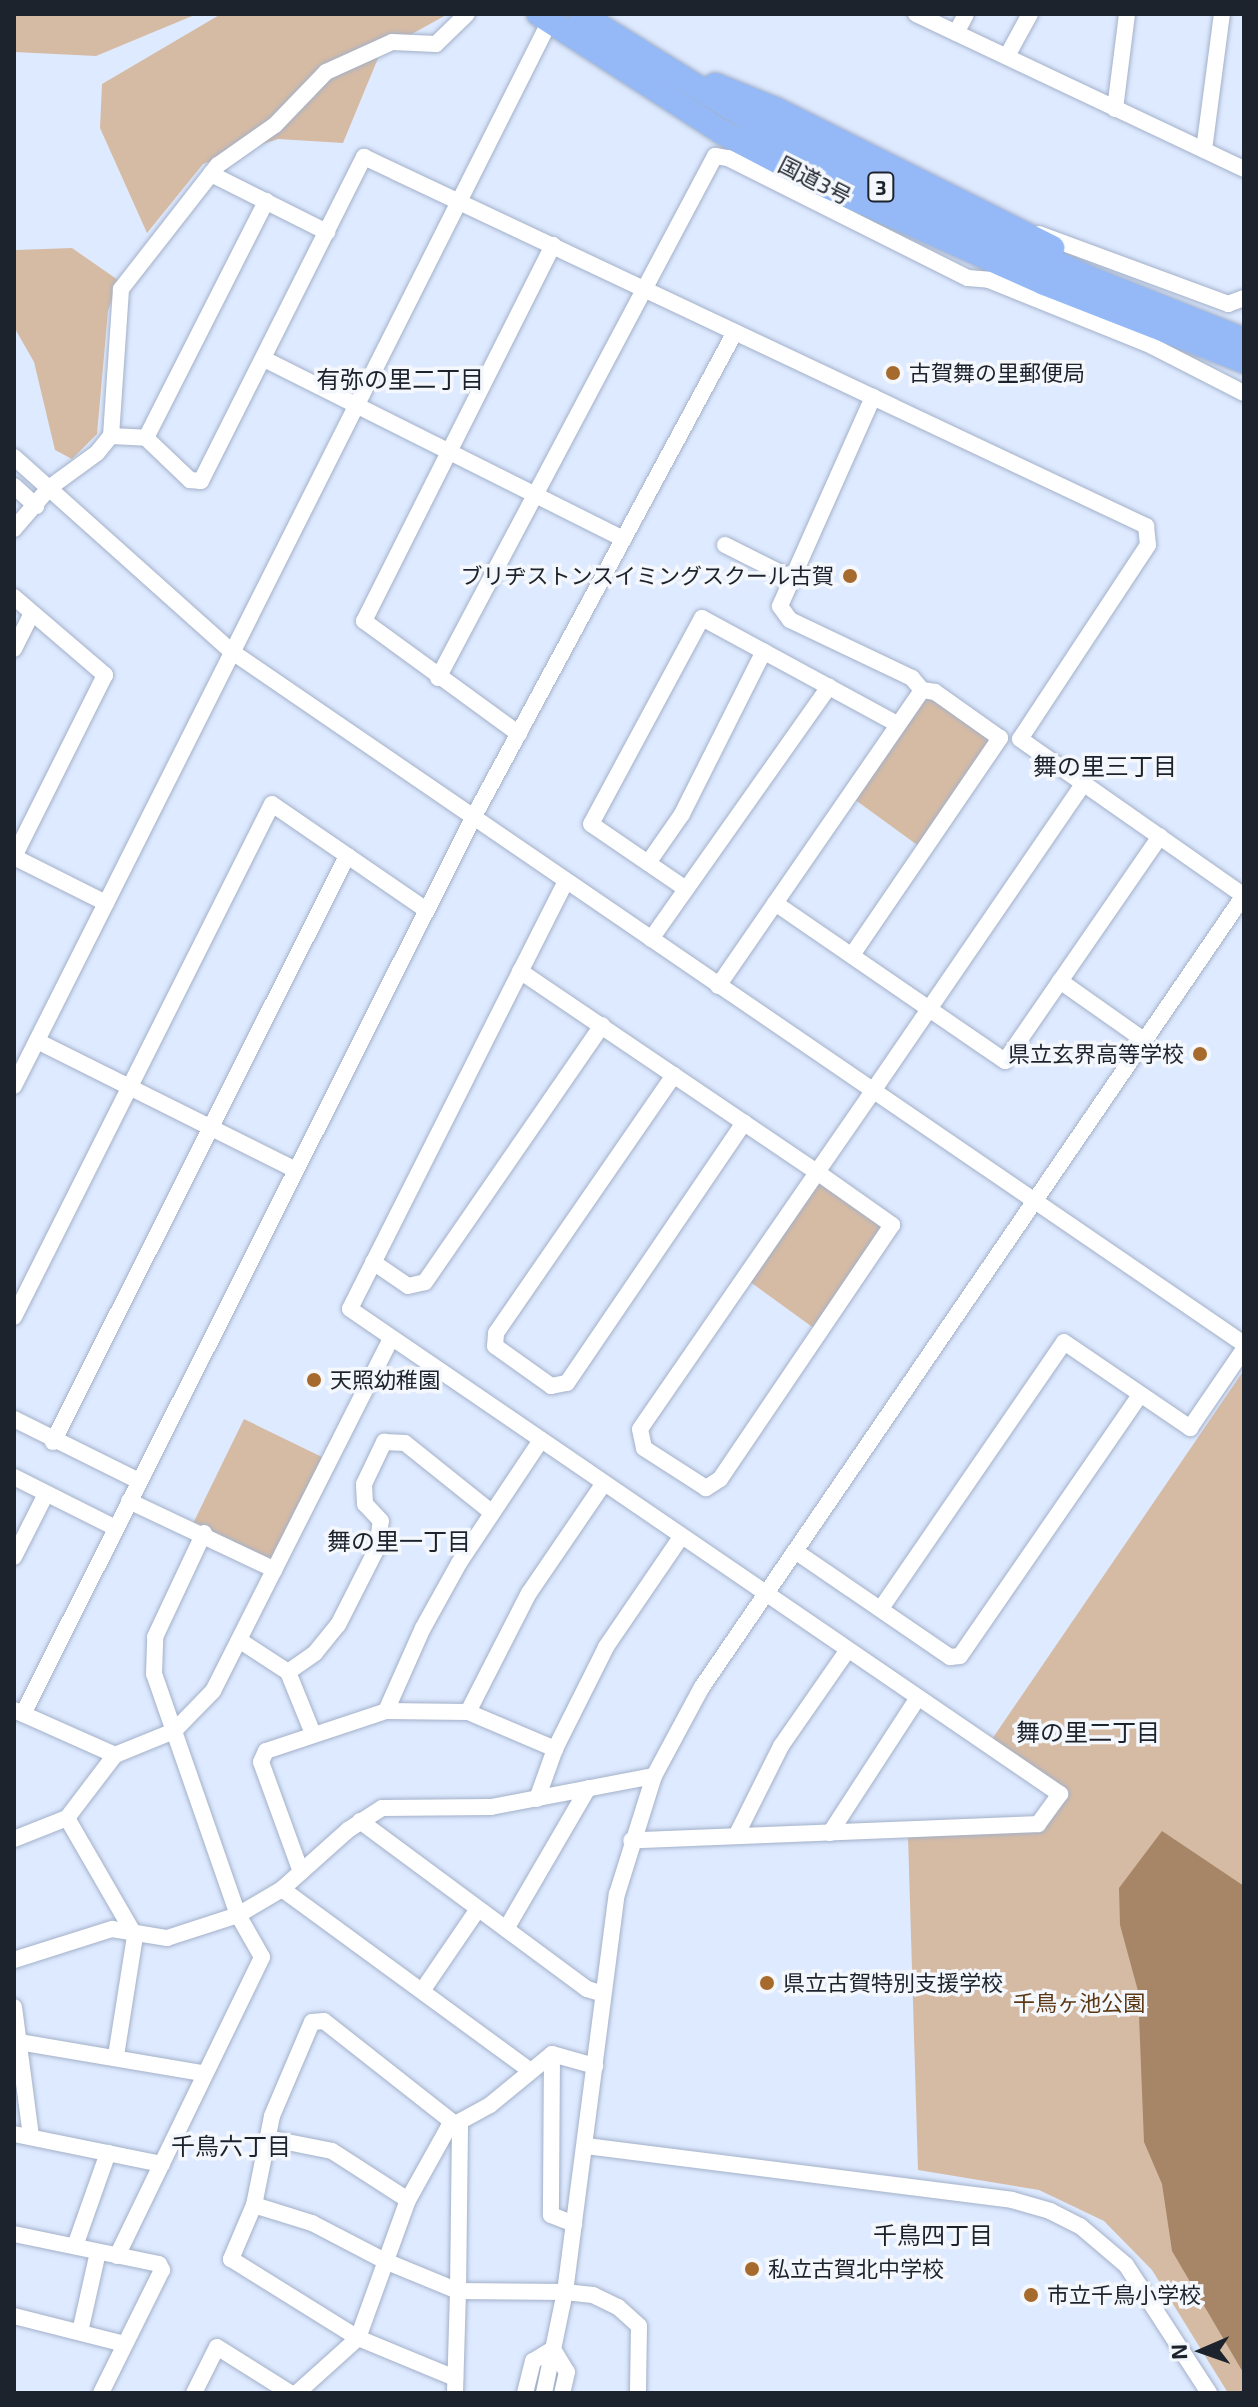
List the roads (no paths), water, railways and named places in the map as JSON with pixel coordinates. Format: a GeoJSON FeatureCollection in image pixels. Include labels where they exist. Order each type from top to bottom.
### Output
{"type":"FeatureCollection","features":[{"type":"Feature","properties":{"kind":"highway","name":"国道3号"},"geometry":{"type":"LineString","coordinates":[[580,14],[685,81],[834,164],[1084,276],[1244,340]]}},
{"type":"Feature","properties":{"kind":"highway","name":"国道3号"},"geometry":{"type":"LineString","coordinates":[[548,16],[722,132],[945,241],[1244,361]]}},
{"type":"Feature","properties":{"kind":"highway"},"geometry":{"type":"LineString","coordinates":[[685,81],[708,82],[777,110],[1021,230],[1062,254],[1084,276]]}},
{"type":"Feature","properties":{"kind":"highway"},"geometry":{"type":"LineString","coordinates":[[945,241],[989,280]]}},
{"type":"Feature","properties":{"kind":"street"},"geometry":{"type":"LineString","coordinates":[[14,529],[49,488],[97,453],[111,436],[121,289],[211,174],[275,125],[326,72],[392,42],[436,44],[467,14]]}},
{"type":"Feature","properties":{"kind":"street"},"geometry":{"type":"LineString","coordinates":[[916,14],[1244,169]]}},
{"type":"Feature","properties":{"kind":"street"},"geometry":{"type":"LineString","coordinates":[[956,33],[966,14]]}},
{"type":"Feature","properties":{"kind":"street"},"geometry":{"type":"LineString","coordinates":[[1007,56],[1030,14]]}},
{"type":"Feature","properties":{"kind":"street"},"geometry":{"type":"LineString","coordinates":[[1115,109],[1127,14]]}},
{"type":"Feature","properties":{"kind":"street"},"geometry":{"type":"LineString","coordinates":[[1204,150],[1222,14]]}},
{"type":"Feature","properties":{"kind":"street"},"geometry":{"type":"LineString","coordinates":[[14,1086],[548,16]]}},
{"type":"Feature","properties":{"kind":"street"},"geometry":{"type":"LineString","coordinates":[[111,436],[146,438],[190,480],[201,481],[364,157],[1150,530],[1148,545],[1020,733],[1022,744],[1244,896],[702,1687],[654,1776],[631,1840],[615,1906],[565,2292],[544,2393]]}},
{"type":"Feature","properties":{"kind":"street"},"geometry":{"type":"LineString","coordinates":[[438,678],[647,290],[708,161],[728,158],[968,278],[989,280],[1152,346],[1244,393]]}},
{"type":"Feature","properties":{"kind":"street"},"geometry":{"type":"LineString","coordinates":[[211,174],[327,232]]}},
{"type":"Feature","properties":{"kind":"street"},"geometry":{"type":"LineString","coordinates":[[146,438],[266,201]]}},
{"type":"Feature","properties":{"kind":"street"},"geometry":{"type":"LineString","coordinates":[[1021,230],[1055,238],[1228,304],[1244,298]]}},
{"type":"Feature","properties":{"kind":"street"},"geometry":{"type":"LineString","coordinates":[[519,734],[438,678],[364,621],[553,245]]}},
{"type":"Feature","properties":{"kind":"street"},"geometry":{"type":"LineString","coordinates":[[115,1755],[19,1712],[116,1528],[473,818],[735,332]]}},
{"type":"Feature","properties":{"kind":"street"},"geometry":{"type":"LineString","coordinates":[[264,359],[623,539]]}},
{"type":"Feature","properties":{"kind":"street"},"geometry":{"type":"LineString","coordinates":[[852,955],[1000,738],[935,692],[922,690],[912,678],[790,620],[780,606],[789,577],[873,397]]}},
{"type":"Feature","properties":{"kind":"street"},"geometry":{"type":"LineString","coordinates":[[14,457],[231,651],[1244,1346],[1190,1428],[1064,1342],[882,1607]]}},
{"type":"Feature","properties":{"kind":"street"},"geometry":{"type":"LineString","coordinates":[[14,486],[36,506]]}},
{"type":"Feature","properties":{"kind":"street"},"geometry":{"type":"LineString","coordinates":[[725,545],[789,577]]}},
{"type":"Feature","properties":{"kind":"street"},"geometry":{"type":"LineString","coordinates":[[14,597],[105,675],[14,857],[106,903]]}},
{"type":"Feature","properties":{"kind":"street"},"geometry":{"type":"LineString","coordinates":[[14,649],[32,613]]}},
{"type":"Feature","properties":{"kind":"street"},"geometry":{"type":"LineString","coordinates":[[686,889],[591,824],[702,618],[897,724]]}},
{"type":"Feature","properties":{"kind":"street"},"geometry":{"type":"LineString","coordinates":[[648,863],[682,814],[764,651]]}},
{"type":"Feature","properties":{"kind":"street"},"geometry":{"type":"LineString","coordinates":[[651,939],[829,687]]}},
{"type":"Feature","properties":{"kind":"street"},"geometry":{"type":"LineString","coordinates":[[718,986],[922,690]]}},
{"type":"Feature","properties":{"kind":"street"},"geometry":{"type":"LineString","coordinates":[[520,971],[602,1025],[817,1172],[892,1225],[720,1479],[706,1488],[698,1486],[679,1466],[644,1448],[638,1434],[817,1172],[1081,787]]}},
{"type":"Feature","properties":{"kind":"street"},"geometry":{"type":"LineString","coordinates":[[14,1317],[272,804],[426,910]]}},
{"type":"Feature","properties":{"kind":"street"},"geometry":{"type":"LineString","coordinates":[[775,903],[1005,1061],[1160,836]]}},
{"type":"Feature","properties":{"kind":"street"},"geometry":{"type":"LineString","coordinates":[[53,1442],[347,856]]}},
{"type":"Feature","properties":{"kind":"street"},"geometry":{"type":"LineString","coordinates":[[566,881],[350,1309],[1060,1794],[1038,1824],[631,1840]]}},
{"type":"Feature","properties":{"kind":"street"},"geometry":{"type":"LineString","coordinates":[[1060,981],[1145,1041]]}},
{"type":"Feature","properties":{"kind":"street"},"geometry":{"type":"LineString","coordinates":[[373,1262],[408,1286],[420,1287],[602,1025]]}},
{"type":"Feature","properties":{"kind":"street"},"geometry":{"type":"LineString","coordinates":[[37,1041],[296,1170]]}},
{"type":"Feature","properties":{"kind":"street"},"geometry":{"type":"LineString","coordinates":[[674,1075],[496,1333],[495,1346],[551,1386],[567,1383],[744,1123]]}},
{"type":"Feature","properties":{"kind":"street"},"geometry":{"type":"LineString","coordinates":[[18,1831],[67,1818],[115,1755],[174,1731],[213,1691],[391,1338]]}},
{"type":"Feature","properties":{"kind":"street"},"geometry":{"type":"LineString","coordinates":[[795,1551],[882,1607],[950,1657],[964,1653],[1140,1395]]}},
{"type":"Feature","properties":{"kind":"street"},"geometry":{"type":"LineString","coordinates":[[14,1419],[53,1442],[139,1481]]}},
{"type":"Feature","properties":{"kind":"street"},"geometry":{"type":"LineString","coordinates":[[386,1711],[423,1628],[491,1512],[541,1440]]}},
{"type":"Feature","properties":{"kind":"street"},"geometry":{"type":"LineString","coordinates":[[288,1672],[315,1653],[338,1625],[377,1548],[381,1521],[365,1504],[364,1484],[384,1442],[405,1443],[491,1512]]}},
{"type":"Feature","properties":{"kind":"street"},"geometry":{"type":"LineString","coordinates":[[14,1477],[116,1528]]}},
{"type":"Feature","properties":{"kind":"street"},"geometry":{"type":"LineString","coordinates":[[468,1712],[529,1593],[604,1483]]}},
{"type":"Feature","properties":{"kind":"street"},"geometry":{"type":"LineString","coordinates":[[14,1557],[46,1494]]}},
{"type":"Feature","properties":{"kind":"street"},"geometry":{"type":"LineString","coordinates":[[129,1501],[204,1533],[275,1570]]}},
{"type":"Feature","properties":{"kind":"street"},"geometry":{"type":"LineString","coordinates":[[117,2256],[202,2073],[262,1957],[238,1915],[154,1674],[155,1637],[204,1533]]}},
{"type":"Feature","properties":{"kind":"street"},"geometry":{"type":"LineString","coordinates":[[537,1799],[555,1749],[606,1647],[681,1537]]}},
{"type":"Feature","properties":{"kind":"street"},"geometry":{"type":"LineString","coordinates":[[239,1640],[288,1672],[313,1734]]}},
{"type":"Feature","properties":{"kind":"street"},"geometry":{"type":"LineString","coordinates":[[736,1836],[781,1746],[847,1651]]}},
{"type":"Feature","properties":{"kind":"street"},"geometry":{"type":"LineString","coordinates":[[830,1833],[917,1699]]}},
{"type":"Feature","properties":{"kind":"street"},"geometry":{"type":"LineString","coordinates":[[301,1872],[261,1762],[266,1751],[386,1711],[468,1712],[555,1749]]}},
{"type":"Feature","properties":{"kind":"street"},"geometry":{"type":"LineString","coordinates":[[14,1960],[112,1929],[135,1936],[167,1938],[238,1915],[282,1889],[360,1821],[401,1804],[448,1809],[537,1799],[654,1776]]}},
{"type":"Feature","properties":{"kind":"street"},"geometry":{"type":"LineString","coordinates":[[506,1929],[588,1788]]}},
{"type":"Feature","properties":{"kind":"street"},"geometry":{"type":"LineString","coordinates":[[67,1818],[135,1936],[116,2056]]}},
{"type":"Feature","properties":{"kind":"street"},"geometry":{"type":"LineString","coordinates":[[360,1821],[587,1989],[603,1994]]}},
{"type":"Feature","properties":{"kind":"street"},"geometry":{"type":"LineString","coordinates":[[282,1889],[528,2069]]}},
{"type":"Feature","properties":{"kind":"street"},"geometry":{"type":"LineString","coordinates":[[422,1991],[478,1909]]}},
{"type":"Feature","properties":{"kind":"street"},"geometry":{"type":"LineString","coordinates":[[14,2007],[19,2042],[22,2136],[162,2164]]}},
{"type":"Feature","properties":{"kind":"street"},"geometry":{"type":"LineString","coordinates":[[324,2021],[455,2121],[460,2128],[455,2385],[358,2338],[231,2259],[254,2205],[267,2138],[312,2022],[324,2021]]}},
{"type":"Feature","properties":{"kind":"street"},"geometry":{"type":"LineString","coordinates":[[19,2042],[202,2073]]}},
{"type":"Feature","properties":{"kind":"street"},"geometry":{"type":"LineString","coordinates":[[297,2393],[358,2338],[408,2200],[455,2121],[490,2105],[528,2069],[552,2054],[595,2066]]}},
{"type":"Feature","properties":{"kind":"street"},"geometry":{"type":"LineString","coordinates":[[552,2054],[551,2215],[574,2224]]}},
{"type":"Feature","properties":{"kind":"street"},"geometry":{"type":"LineString","coordinates":[[267,2138],[332,2151],[408,2200]]}},
{"type":"Feature","properties":{"kind":"street"},"geometry":{"type":"LineString","coordinates":[[586,2146],[1012,2200],[1050,2211],[1091,2234],[1126,2265],[1209,2393]]}},
{"type":"Feature","properties":{"kind":"street"},"geometry":{"type":"LineString","coordinates":[[75,2246],[108,2153]]}},
{"type":"Feature","properties":{"kind":"street"},"geometry":{"type":"LineString","coordinates":[[254,2205],[312,2223],[385,2261],[458,2291],[593,2295],[639,2326],[638,2393]]}},
{"type":"Feature","properties":{"kind":"street"},"geometry":{"type":"LineString","coordinates":[[14,2234],[159,2264],[162,2270],[101,2393]]}},
{"type":"Feature","properties":{"kind":"street"},"geometry":{"type":"LineString","coordinates":[[80,2332],[98,2252]]}},
{"type":"Feature","properties":{"kind":"street"},"geometry":{"type":"LineString","coordinates":[[14,2316],[125,2344]]}},
{"type":"Feature","properties":{"kind":"street"},"geometry":{"type":"LineString","coordinates":[[194,2393],[217,2347],[290,2393]]}},
{"type":"Feature","properties":{"kind":"street"},"geometry":{"type":"LineString","coordinates":[[525,2393],[533,2361],[553,2349]]}},
{"type":"Feature","properties":{"kind":"street"},"geometry":{"type":"LineString","coordinates":[[553,2349],[567,2372],[562,2393]]}},
{"type":"Feature","properties":{"kind":"place","name":"古賀舞の里郵便局"},"geometry":{"type":"Point","coordinates":[893,373]}},
{"type":"Feature","properties":{"kind":"place","name":"ブリヂストンスイミングスクール古賀"},"geometry":{"type":"Point","coordinates":[850,576]}},
{"type":"Feature","properties":{"kind":"place","name":"県立玄界高等学校"},"geometry":{"type":"Point","coordinates":[1200,1054]}},
{"type":"Feature","properties":{"kind":"place","name":"天照幼稚園"},"geometry":{"type":"Point","coordinates":[314,1380]}},
{"type":"Feature","properties":{"kind":"place","name":"県立古賀特別支援学校"},"geometry":{"type":"Point","coordinates":[767,1983]}},
{"type":"Feature","properties":{"kind":"place","name":"私立古賀北中学校"},"geometry":{"type":"Point","coordinates":[752,2269]}},
{"type":"Feature","properties":{"kind":"place","name":"市立千鳥小学校"},"geometry":{"type":"Point","coordinates":[1031,2295]}},
{"type":"Feature","properties":{"kind":"district","name":"有弥の里二丁目"},"geometry":{"type":"Point","coordinates":[400,379]}},
{"type":"Feature","properties":{"kind":"district","name":"舞の里三丁目"},"geometry":{"type":"Point","coordinates":[1105,766]}},
{"type":"Feature","properties":{"kind":"district","name":"舞の里一丁目"},"geometry":{"type":"Point","coordinates":[399,1541]}},
{"type":"Feature","properties":{"kind":"district","name":"舞の里二丁目"},"geometry":{"type":"Point","coordinates":[1088,1732]}},
{"type":"Feature","properties":{"kind":"district","name":"千鳥六丁目"},"geometry":{"type":"Point","coordinates":[231,2146]}},
{"type":"Feature","properties":{"kind":"district","name":"千鳥四丁目"},"geometry":{"type":"Point","coordinates":[933,2235]}},
{"type":"Feature","properties":{"kind":"park label","name":"千鳥ヶ池公園"},"geometry":{"type":"Point","coordinates":[1079,2003]}}]}
